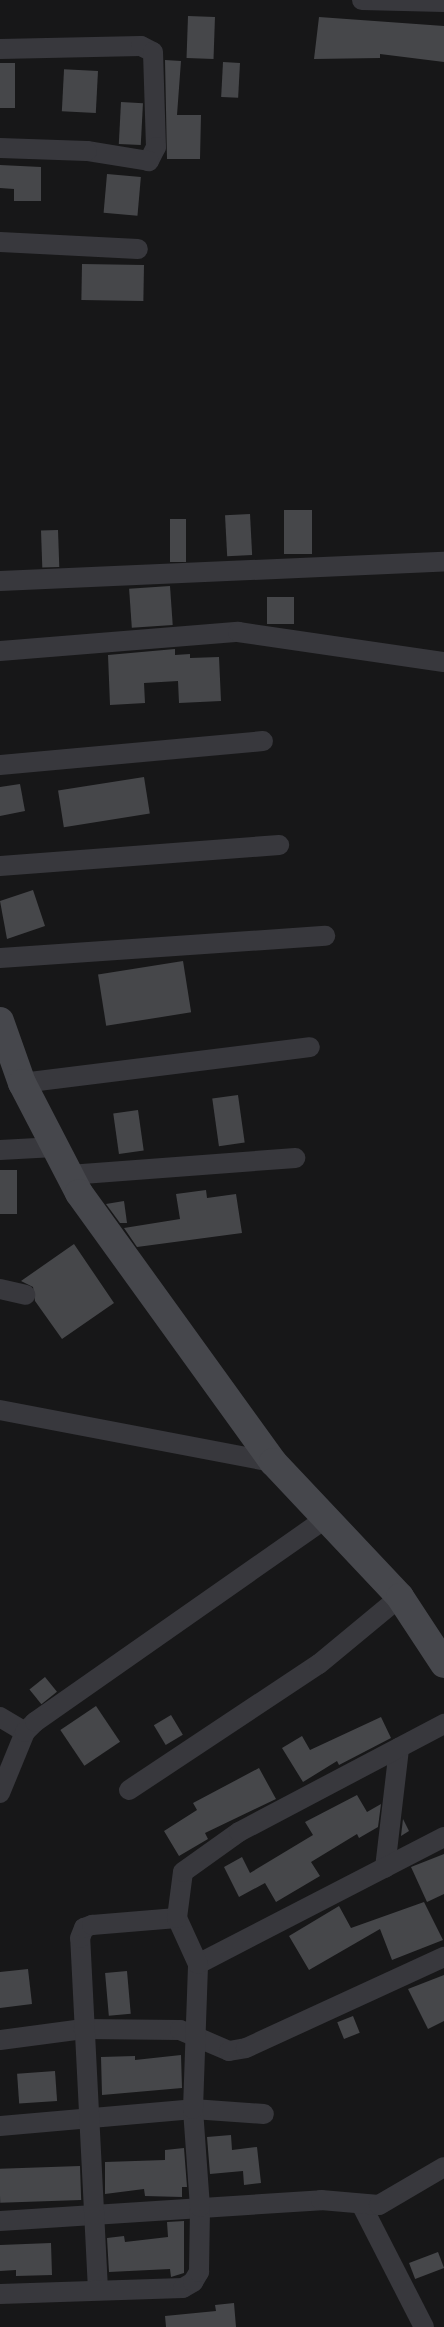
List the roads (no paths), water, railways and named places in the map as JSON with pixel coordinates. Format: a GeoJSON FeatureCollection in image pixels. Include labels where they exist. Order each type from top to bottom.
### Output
{"type":"FeatureCollection","features":[{"type":"Feature","properties":{"kind":"street"},"geometry":{"type":"LineString","coordinates":[[362,0],[444,2]]}},
{"type":"Feature","properties":{"kind":"street"},"geometry":{"type":"LineString","coordinates":[[0,49],[141,46],[153,52],[156,147],[149,161],[88,151],[0,148]]}},
{"type":"Feature","properties":{"kind":"street"},"geometry":{"type":"LineString","coordinates":[[0,242],[138,249]]}},
{"type":"Feature","properties":{"kind":"street"},"geometry":{"type":"LineString","coordinates":[[0,581],[444,562]]}},
{"type":"Feature","properties":{"kind":"street"},"geometry":{"type":"LineString","coordinates":[[0,651],[238,632],[444,662]]}},
{"type":"Feature","properties":{"kind":"street"},"geometry":{"type":"LineString","coordinates":[[0,765],[263,741]]}},
{"type":"Feature","properties":{"kind":"street"},"geometry":{"type":"LineString","coordinates":[[0,866],[279,845]]}},
{"type":"Feature","properties":{"kind":"street"},"geometry":{"type":"LineString","coordinates":[[0,958],[325,936]]}},
{"type":"Feature","properties":{"kind":"street"},"geometry":{"type":"LineString","coordinates":[[2,1031],[22,1083],[70,1175],[273,1462],[324,1520],[400,1598],[444,1664]]}},
{"type":"Feature","properties":{"kind":"street"},"geometry":{"type":"LineString","coordinates":[[22,1083],[310,1047]]}},
{"type":"Feature","properties":{"kind":"street"},"geometry":{"type":"LineString","coordinates":[[0,1150],[55,1147]]}},
{"type":"Feature","properties":{"kind":"street"},"geometry":{"type":"LineString","coordinates":[[70,1175],[295,1158]]}},
{"type":"Feature","properties":{"kind":"street"},"geometry":{"type":"LineString","coordinates":[[0,1289],[26,1295]]}},
{"type":"Feature","properties":{"kind":"street"},"geometry":{"type":"LineString","coordinates":[[0,1410],[273,1462]]}},
{"type":"Feature","properties":{"kind":"street"},"geometry":{"type":"LineString","coordinates":[[0,1793],[25,1732],[324,1520]]}},
{"type":"Feature","properties":{"kind":"street"},"geometry":{"type":"LineString","coordinates":[[129,1790],[319,1664],[400,1598]]}},
{"type":"Feature","properties":{"kind":"street"},"geometry":{"type":"LineString","coordinates":[[0,1717],[25,1732]]}},
{"type":"Feature","properties":{"kind":"street"},"geometry":{"type":"LineString","coordinates":[[0,2294],[183,2288],[193,2282],[198,2272],[200,2207],[193,2109],[199,2036],[198,1964],[177,1918],[183,1872],[210,1850],[444,1724]]}},
{"type":"Feature","properties":{"kind":"street"},"geometry":{"type":"LineString","coordinates":[[385,1868],[399,1748]]}},
{"type":"Feature","properties":{"kind":"street"},"geometry":{"type":"LineString","coordinates":[[198,1964],[444,1837]]}},
{"type":"Feature","properties":{"kind":"street"},"geometry":{"type":"LineString","coordinates":[[98,2290],[83,2029],[80,1938],[84,1928],[177,1918]]}},
{"type":"Feature","properties":{"kind":"street"},"geometry":{"type":"LineString","coordinates":[[0,2040],[83,2029],[180,2030],[199,2036],[229,2051],[246,2048],[444,1957]]}},
{"type":"Feature","properties":{"kind":"street"},"geometry":{"type":"LineString","coordinates":[[0,2126],[193,2109],[264,2114]]}},
{"type":"Feature","properties":{"kind":"street"},"geometry":{"type":"LineString","coordinates":[[0,2222],[320,2200],[379,2205],[444,2167]]}},
{"type":"Feature","properties":{"kind":"street"},"geometry":{"type":"LineString","coordinates":[[361,2204],[424,2327]]}}]}
